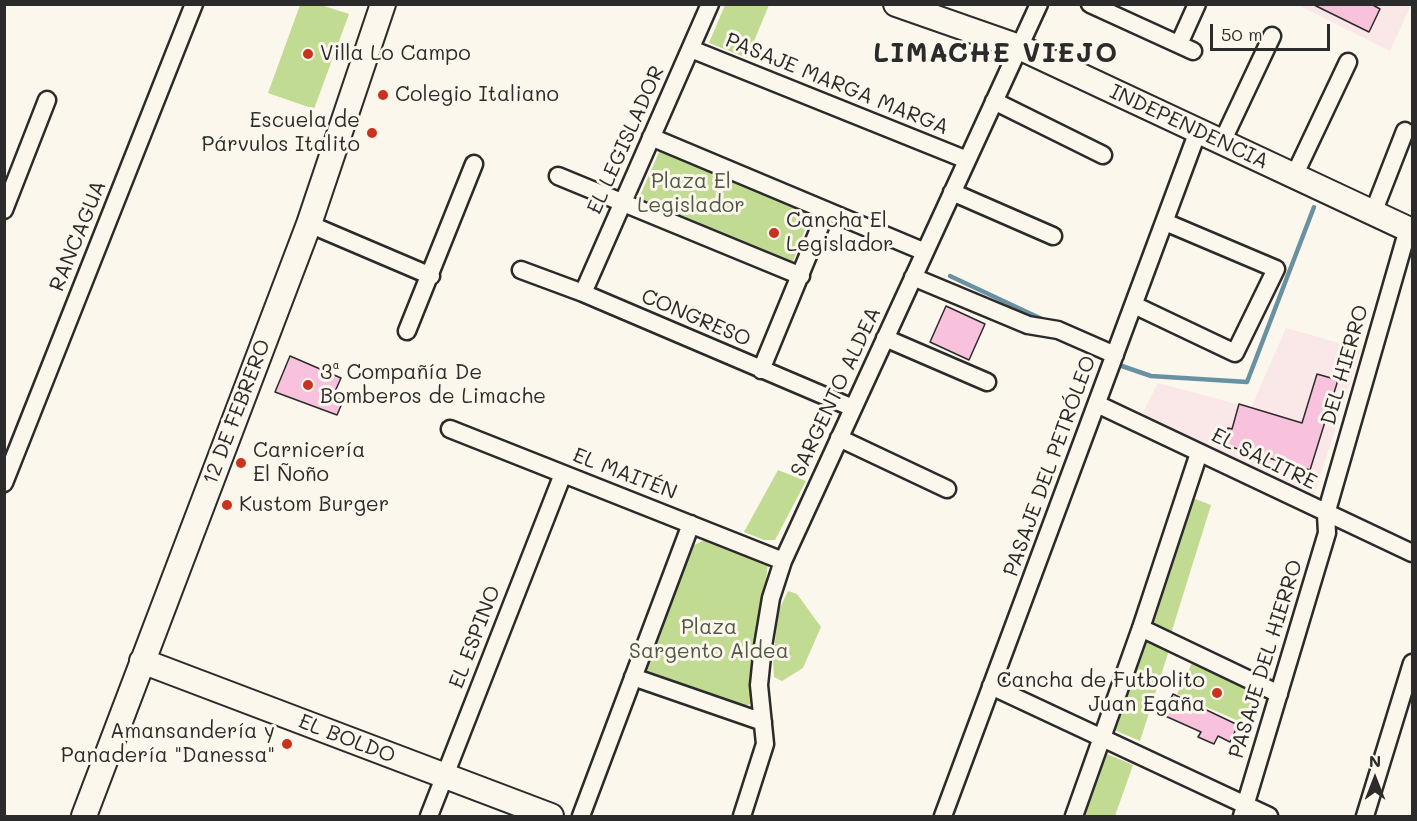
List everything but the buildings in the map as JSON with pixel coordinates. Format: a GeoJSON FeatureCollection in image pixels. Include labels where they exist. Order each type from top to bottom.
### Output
{"type":"FeatureCollection","features":[{"type":"Feature","properties":{"kind":"street","name":"RANCAGUA"},"geometry":{"type":"LineString","coordinates":[[4,483],[194,4]]}},
{"type":"Feature","properties":{"kind":"street","name":"12 DE FEBRERO"},"geometry":{"type":"LineString","coordinates":[[84,816],[309,224],[383,4]]}},
{"type":"Feature","properties":{"kind":"street","name":"EL LEGISLADOR"},"geometry":{"type":"LineString","coordinates":[[583,293],[710,4]]}},
{"type":"Feature","properties":{"kind":"street","name":"INDEPENDENCIA"},"geometry":{"type":"LineString","coordinates":[[896,4],[1019,47],[1410,230]]}},
{"type":"Feature","properties":{"kind":"street","name":"SARGENTO ALDEA"},"geometry":{"type":"LineString","coordinates":[[742,816],[765,744],[759,685],[771,598],[783,561],[1039,4]]}},
{"type":"Feature","properties":{"kind":"street"},"geometry":{"type":"LineString","coordinates":[[1090,4],[1112,8],[1186,47],[1197,4]]}},
{"type":"Feature","properties":{"kind":"street"},"geometry":{"type":"LineString","coordinates":[[1222,142],[1272,36]]}},
{"type":"Feature","properties":{"kind":"street","name":"PASAJE MARGA MARGA"},"geometry":{"type":"LineString","coordinates":[[691,49],[967,160]]}},
{"type":"Feature","properties":{"kind":"street"},"geometry":{"type":"LineString","coordinates":[[1294,176],[1348,62]]}},
{"type":"Feature","properties":{"kind":"street"},"geometry":{"type":"LineString","coordinates":[[4,210],[47,100]]}},
{"type":"Feature","properties":{"kind":"street"},"geometry":{"type":"LineString","coordinates":[[994,101],[1103,154]]}},
{"type":"Feature","properties":{"kind":"street","name":"PASAJE DEL PETRÓLEO"},"geometry":{"type":"LineString","coordinates":[[943,816],[1198,131]]}},
{"type":"Feature","properties":{"kind":"street"},"geometry":{"type":"LineString","coordinates":[[1373,213],[1405,131]]}},
{"type":"Feature","properties":{"kind":"street"},"geometry":{"type":"LineString","coordinates":[[651,137],[925,252]]}},
{"type":"Feature","properties":{"kind":"street"},"geometry":{"type":"LineString","coordinates":[[407,331],[474,164]]}},
{"type":"Feature","properties":{"kind":"street"},"geometry":{"type":"LineString","coordinates":[[558,176],[801,276]]}},
{"type":"Feature","properties":{"kind":"street"},"geometry":{"type":"LineString","coordinates":[[952,192],[1053,236]]}},
{"type":"Feature","properties":{"kind":"street"},"geometry":{"type":"LineString","coordinates":[[761,370],[826,212]]}},
{"type":"Feature","properties":{"kind":"street"},"geometry":{"type":"LineString","coordinates":[[1134,305],[1235,352],[1275,269],[1165,222]]}},
{"type":"Feature","properties":{"kind":"street"},"geometry":{"type":"LineString","coordinates":[[309,224],[431,276]]}},
{"type":"Feature","properties":{"kind":"street","name":"DEL HIERRO"},"geometry":{"type":"LineString","coordinates":[[1326,514],[1410,230]]}},
{"type":"Feature","properties":{"kind":"street","name":"CONGRESO"},"geometry":{"type":"LineString","coordinates":[[521,270],[583,293],[853,408]]}},
{"type":"Feature","properties":{"kind":"street"},"geometry":{"type":"LineString","coordinates":[[913,277],[1028,325],[1058,330],[1113,360]]}},
{"type":"Feature","properties":{"kind":"street"},"geometry":{"type":"LineString","coordinates":[[885,338],[987,382]]}},
{"type":"Feature","properties":{"kind":"street","name":"EL SALITRE"},"geometry":{"type":"LineString","coordinates":[[1096,405],[1413,553]]}},
{"type":"Feature","properties":{"kind":"street","name":"EL MAITÉN"},"geometry":{"type":"LineString","coordinates":[[450,429],[783,561]]}},
{"type":"Feature","properties":{"kind":"street"},"geometry":{"type":"LineString","coordinates":[[839,438],[947,489]]}},
{"type":"Feature","properties":{"kind":"street"},"geometry":{"type":"LineString","coordinates":[[1074,816],[1141,628],[1199,453]]}},
{"type":"Feature","properties":{"kind":"street","name":"EL ESPINO"},"geometry":{"type":"LineString","coordinates":[[429,816],[563,474]]}},
{"type":"Feature","properties":{"kind":"street","name":"PASAJE DEL HIERRO"},"geometry":{"type":"LineString","coordinates":[[1244,811],[1327,533],[1326,514]]}},
{"type":"Feature","properties":{"kind":"street"},"geometry":{"type":"LineString","coordinates":[[581,816],[691,524]]}},
{"type":"Feature","properties":{"kind":"street"},"geometry":{"type":"LineString","coordinates":[[1141,628],[1279,694]]}},
{"type":"Feature","properties":{"kind":"street","name":"EL BOLDO"},"geometry":{"type":"LineString","coordinates":[[142,661],[551,816]]}},
{"type":"Feature","properties":{"kind":"street"},"geometry":{"type":"LineString","coordinates":[[1365,816],[1413,663]]}},
{"type":"Feature","properties":{"kind":"street"},"geometry":{"type":"LineString","coordinates":[[633,677],[763,722]]}},
{"type":"Feature","properties":{"kind":"street"},"geometry":{"type":"LineString","coordinates":[[992,686],[1103,738],[1244,811],[1269,816]]}},
{"type":"Feature","properties":{"kind":"shaded area"},"geometry":{"type":"Polygon","coordinates":[[[1298,5],[1411,5],[1390,51],[1298,5]]]}},
{"type":"Feature","properties":{"kind":"shaded area"},"geometry":{"type":"Polygon","coordinates":[[[1286,328],[1361,349],[1314,495],[1141,417],[1158,383],[1251,408],[1286,328]]]}},
{"type":"Feature","properties":{"kind":"green space","name":"Villa Lo Campo"},"geometry":{"type":"Polygon","coordinates":[[[300,5],[321,5],[349,14],[314,109],[268,93],[300,5]]]}},
{"type":"Feature","properties":{"kind":"green space"},"geometry":{"type":"Polygon","coordinates":[[[725,5],[769,5],[747,58],[709,43],[725,5]]]}},
{"type":"Feature","properties":{"kind":"green space","name":"Plaza El Legislador"},"geometry":{"type":"Polygon","coordinates":[[[669,151],[808,208],[809,219],[792,264],[636,205],[659,152],[669,151]]]}},
{"type":"Feature","properties":{"kind":"green space"},"geometry":{"type":"Polygon","coordinates":[[[778,470],[806,481],[775,540],[764,540],[744,532],[778,470]]]}},
{"type":"Feature","properties":{"kind":"green space"},"geometry":{"type":"Polygon","coordinates":[[[1190,497],[1211,505],[1170,637],[1148,625],[1190,497]]]}},
{"type":"Feature","properties":{"kind":"green space","name":"Plaza Sargento Aldea"},"geometry":{"type":"Polygon","coordinates":[[[707,539],[768,562],[753,702],[741,709],[645,669],[692,546],[707,539]]]}},
{"type":"Feature","properties":{"kind":"green space"},"geometry":{"type":"Polygon","coordinates":[[[788,591],[797,594],[821,627],[803,668],[782,681],[774,677],[773,658],[779,610],[788,591]]]}},
{"type":"Feature","properties":{"kind":"green space"},"geometry":{"type":"Polygon","coordinates":[[[1146,636],[1170,647],[1140,741],[1112,729],[1146,636]]]}},
{"type":"Feature","properties":{"kind":"green space","name":"Cancha de Futbolito Juan Egaña"},"geometry":{"type":"Polygon","coordinates":[[[1192,663],[1257,693],[1243,723],[1177,694],[1192,663]]]}},
{"type":"Feature","properties":{"kind":"green space"},"geometry":{"type":"Polygon","coordinates":[[[1100,751],[1133,765],[1115,816],[1077,816],[1100,751]]]}},
{"type":"Feature","properties":{"kind":"waterway"},"geometry":{"type":"LineString","coordinates":[[1116,364],[1151,376],[1247,382],[1314,207]]}},
{"type":"Feature","properties":{"kind":"waterway"},"geometry":{"type":"LineString","coordinates":[[950,276],[1046,321]]}},
{"type":"Feature","properties":{"kind":"place","name":"Villa Lo Campo"},"geometry":{"type":"Point","coordinates":[308,54]}},
{"type":"Feature","properties":{"kind":"place","name":"Colegio Italiano"},"geometry":{"type":"Point","coordinates":[383,95]}},
{"type":"Feature","properties":{"kind":"place","name":"Escuela de Párvulos Italito"},"geometry":{"type":"Point","coordinates":[372,133]}},
{"type":"Feature","properties":{"kind":"place","name":"Cancha El Legislador"},"geometry":{"type":"Point","coordinates":[774,233]}},
{"type":"Feature","properties":{"kind":"place","name":"3ª Compañía De Bomberos de Limache"},"geometry":{"type":"Point","coordinates":[308,385]}},
{"type":"Feature","properties":{"kind":"place","name":"Carnicería El Ñoño"},"geometry":{"type":"Point","coordinates":[241,463]}},
{"type":"Feature","properties":{"kind":"place","name":"Kustom Burger"},"geometry":{"type":"Point","coordinates":[227,505]}},
{"type":"Feature","properties":{"kind":"place","name":"Cancha de Futbolito Juan Egaña"},"geometry":{"type":"Point","coordinates":[1217,693]}},
{"type":"Feature","properties":{"kind":"place","name":"Amansandería y Panadería \"Danessa\""},"geometry":{"type":"Point","coordinates":[287,744]}},
{"type":"Feature","properties":{"kind":"district","name":"LIMACHE VIEJO"},"geometry":{"type":"Point","coordinates":[996,54]}}]}
